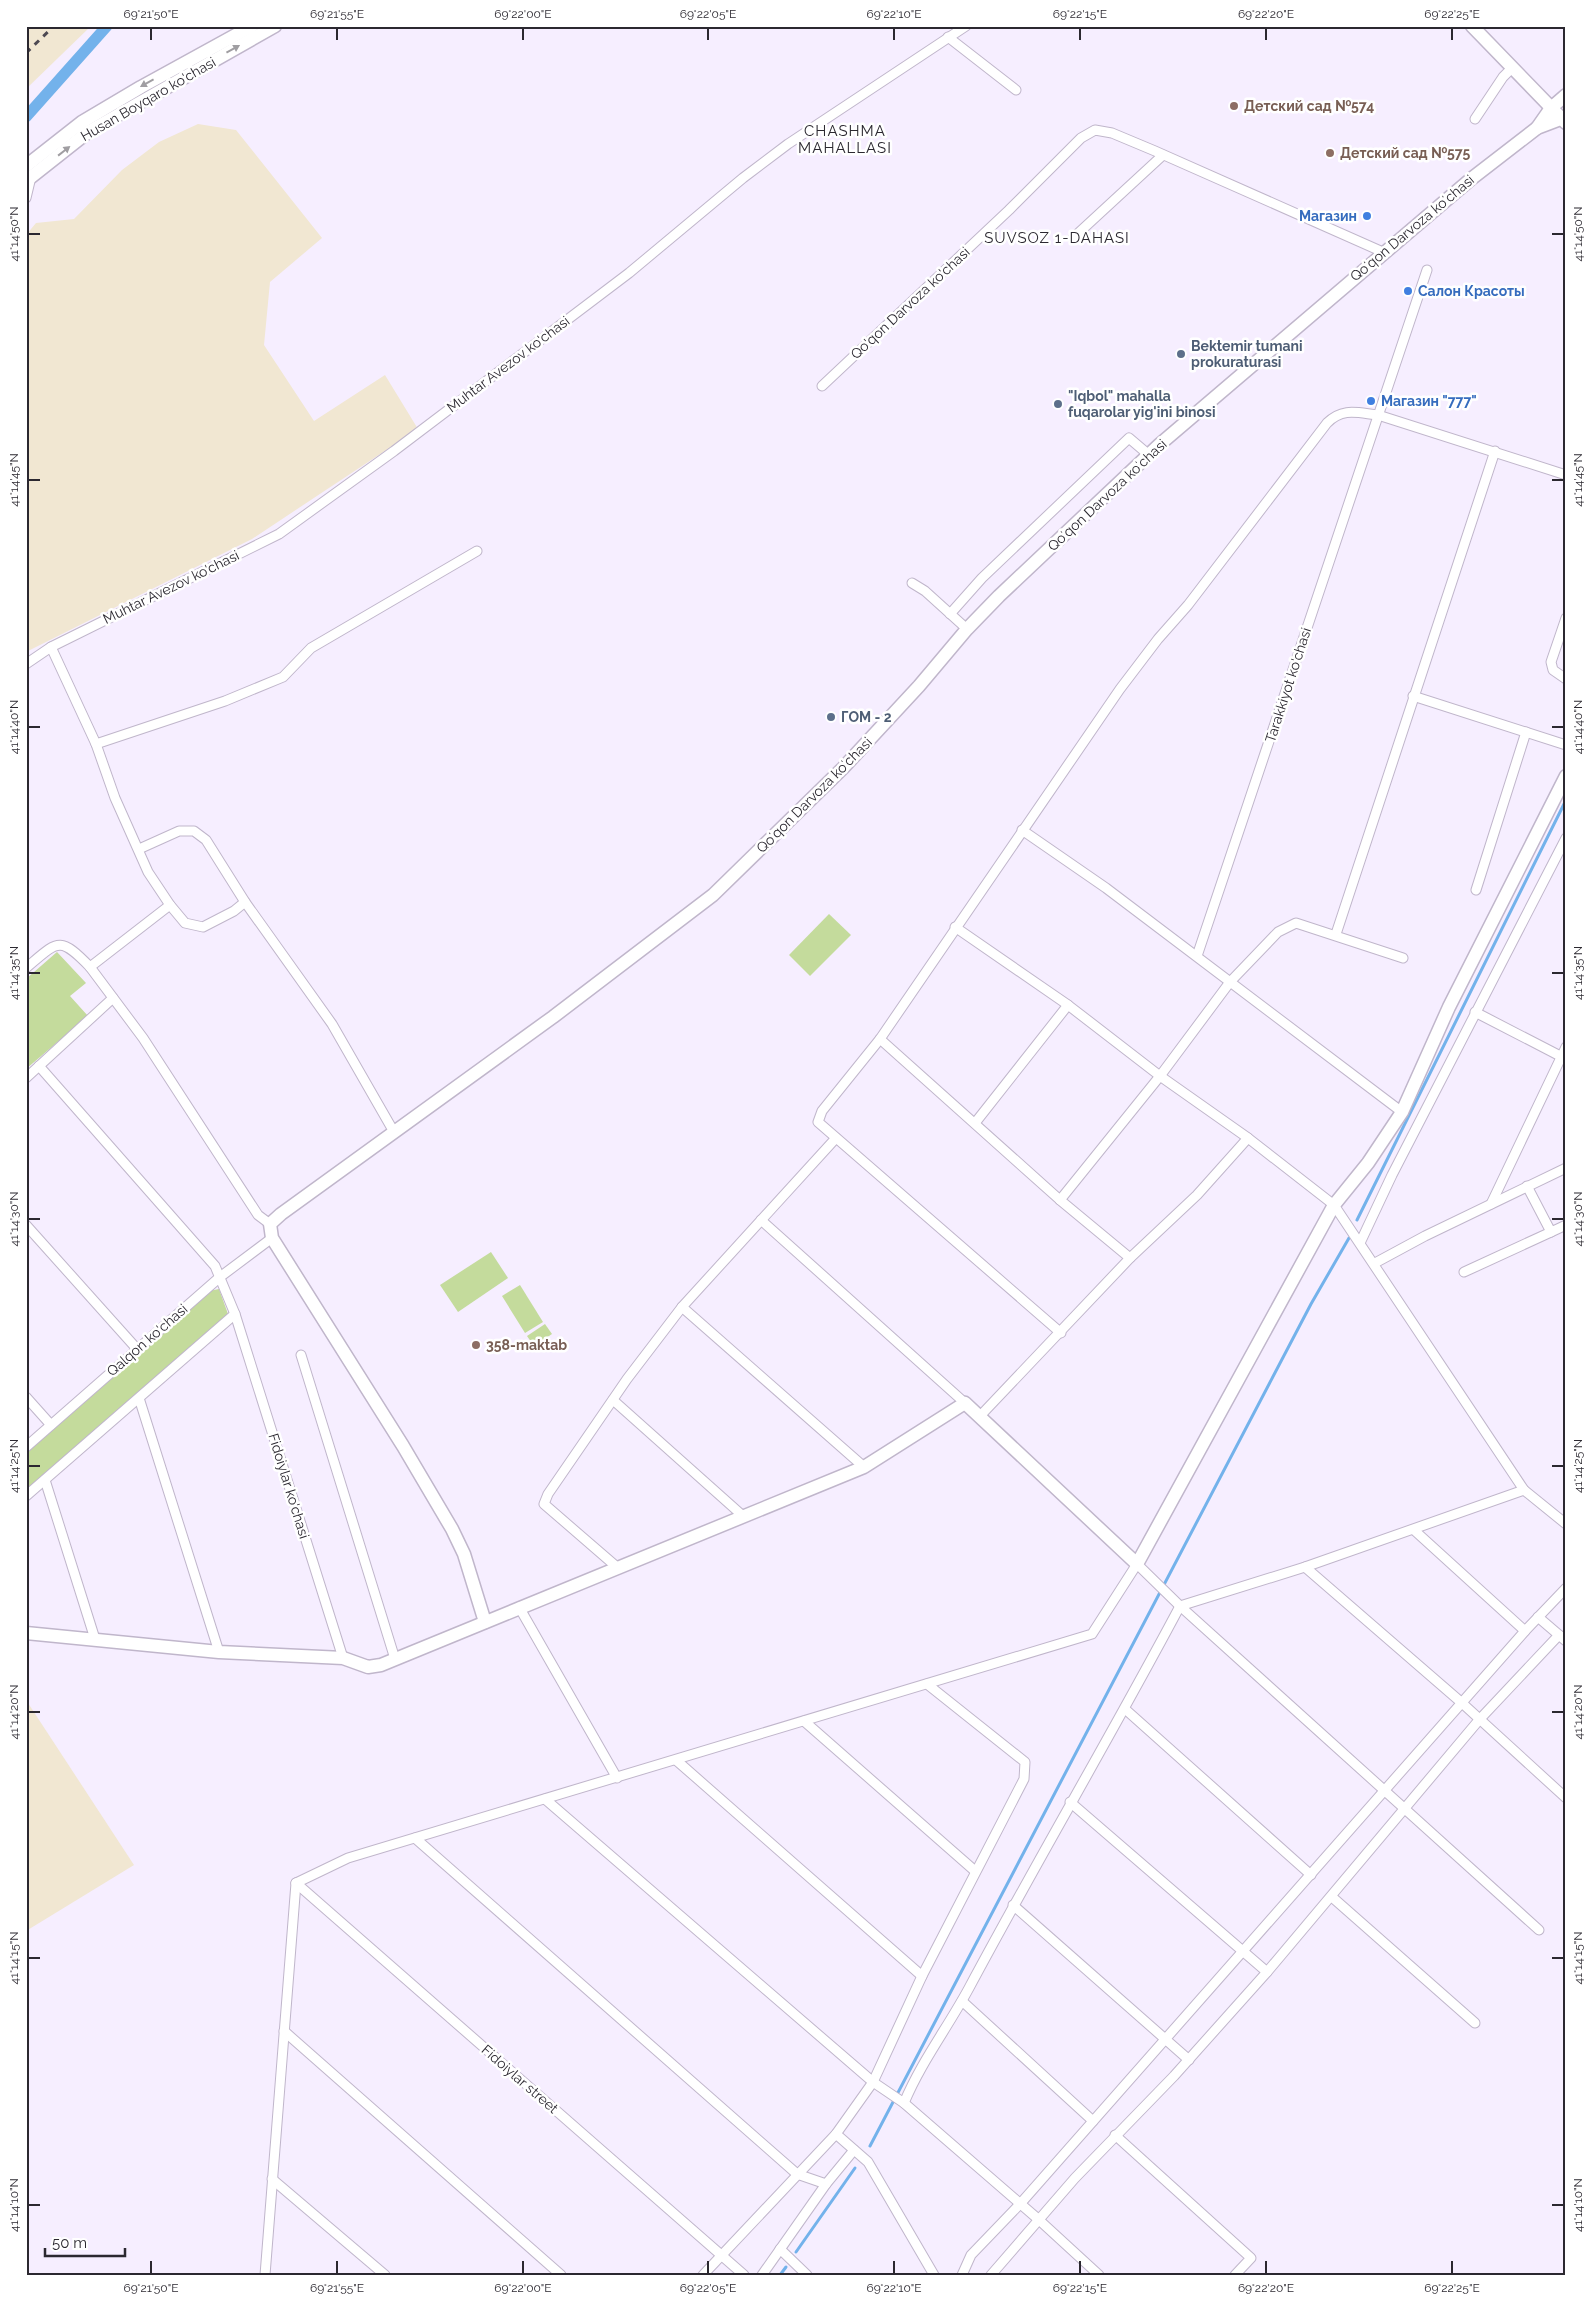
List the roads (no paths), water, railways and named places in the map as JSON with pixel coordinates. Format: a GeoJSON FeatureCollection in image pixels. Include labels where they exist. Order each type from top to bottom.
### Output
{"type":"FeatureCollection","features":[{"type":"Feature","properties":{"kind":"street","name":"Husan Boyqaro ko'chasi"},"geometry":{"type":"LineString","coordinates":[[28,175],[82,122],[252,26]]}},
{"type":"Feature","properties":{"kind":"street","name":"Husan Boyqaro ko'chasi"},"geometry":{"type":"LineString","coordinates":[[28,175],[88,132],[275,26]]}},
{"type":"Feature","properties":{"kind":"street","name":"Muhtar Avezov ko'chasi"},"geometry":{"type":"LineString","coordinates":[[26,664],[50,646],[279,534],[394,452],[629,273],[743,178],[788,144],[966,26]]}},
{"type":"Feature","properties":{"kind":"street"},"geometry":{"type":"LineString","coordinates":[[1472,26],[1551,108],[1565,120]]}},
{"type":"Feature","properties":{"kind":"street"},"geometry":{"type":"LineString","coordinates":[[948,37],[1016,90]]}},
{"type":"Feature","properties":{"kind":"street"},"geometry":{"type":"LineString","coordinates":[[1475,120],[1502,78],[1512,68]]}},
{"type":"Feature","properties":{"kind":"street","name":"Qoʻqon Darvoza koʻchasi"},"geometry":{"type":"LineString","coordinates":[[270,1224],[281,1214],[553,1017],[700,907],[852,759],[919,686],[967,629],[1149,455],[1383,252],[1470,179],[1537,128],[1551,108],[1566,95]]}},
{"type":"Feature","properties":{"kind":"street","name":"Qoʻqon Darvoza koʻchasi"},"geometry":{"type":"LineString","coordinates":[[1537,128],[1565,120]]}},
{"type":"Feature","properties":{"kind":"street","name":"Qo'qon Darvoza ko'chasi"},"geometry":{"type":"LineString","coordinates":[[822,386],[1009,210],[1081,138],[1095,130],[1112,134],[1163,155]]}},
{"type":"Feature","properties":{"kind":"street"},"geometry":{"type":"LineString","coordinates":[[1073,238],[1163,155],[1383,252]]}},
{"type":"Feature","properties":{"kind":"street"},"geometry":{"type":"LineString","coordinates":[[26,198],[28,175]]}},
{"type":"Feature","properties":{"kind":"street","name":"Tarakkiyot ko'chasi"},"geometry":{"type":"LineString","coordinates":[[1197,956],[1427,270]]}},
{"type":"Feature","properties":{"kind":"street"},"geometry":{"type":"LineString","coordinates":[[1061,1333],[818,1122],[822,1111],[880,1039],[1120,688],[1158,639],[1188,605],[1327,422],[1336,414],[1346,412],[1378,414],[1566,475]]}},
{"type":"Feature","properties":{"kind":"street"},"geometry":{"type":"LineString","coordinates":[[950,614],[982,578],[1129,438],[1149,455]]}},
{"type":"Feature","properties":{"kind":"street"},"geometry":{"type":"LineString","coordinates":[[1336,934],[1495,451]]}},
{"type":"Feature","properties":{"kind":"street"},"geometry":{"type":"LineString","coordinates":[[96,744],[225,701],[283,677],[311,648],[477,551]]}},
{"type":"Feature","properties":{"kind":"street"},"geometry":{"type":"LineString","coordinates":[[912,583],[925,591],[967,629]]}},
{"type":"Feature","properties":{"kind":"street"},"geometry":{"type":"LineString","coordinates":[[1566,618],[1551,662],[1553,670],[1566,679]]}},
{"type":"Feature","properties":{"kind":"street"},"geometry":{"type":"LineString","coordinates":[[50,646],[96,744],[115,798],[148,872],[170,905],[185,923],[203,927],[234,912],[245,902]]}},
{"type":"Feature","properties":{"kind":"street"},"geometry":{"type":"LineString","coordinates":[[1413,696],[1566,745]]}},
{"type":"Feature","properties":{"kind":"street"},"geometry":{"type":"LineString","coordinates":[[1476,890],[1526,732]]}},
{"type":"Feature","properties":{"kind":"street"},"geometry":{"type":"LineString","coordinates":[[265,2275],[296,1883],[348,1858],[1092,1634],[1137,1564],[1334,1205],[1368,1163],[1402,1112],[1449,1007],[1566,776]]}},
{"type":"Feature","properties":{"kind":"street"},"geometry":{"type":"LineString","coordinates":[[1022,830],[1106,888],[1402,1112]]}},
{"type":"Feature","properties":{"kind":"street"},"geometry":{"type":"LineString","coordinates":[[139,849],[179,831],[194,831],[206,840],[245,902],[332,1024],[394,1132]]}},
{"type":"Feature","properties":{"kind":"street"},"geometry":{"type":"LineString","coordinates":[[1360,1243],[1392,1175],[1566,838]]}},
{"type":"Feature","properties":{"kind":"street"},"geometry":{"type":"LineString","coordinates":[[90,967],[170,905]]}},
{"type":"Feature","properties":{"kind":"street"},"geometry":{"type":"LineString","coordinates":[[1060,1200],[1160,1076],[1230,982],[1278,932],[1296,923],[1336,934],[1403,958]]}},
{"type":"Feature","properties":{"kind":"street"},"geometry":{"type":"LineString","coordinates":[[955,927],[1068,1005],[1160,1076],[1248,1138],[1334,1205],[1375,1263],[1524,1490],[1566,1524]]}},
{"type":"Feature","properties":{"kind":"street"},"geometry":{"type":"LineString","coordinates":[[26,968],[52,946],[71,948],[90,967],[143,1038],[258,1215],[270,1224],[272,1238],[404,1446],[452,1529],[464,1554],[485,1622]]}},
{"type":"Feature","properties":{"kind":"street"},"geometry":{"type":"LineString","coordinates":[[26,1078],[113,998]]}},
{"type":"Feature","properties":{"kind":"street"},"geometry":{"type":"LineString","coordinates":[[975,1123],[1068,1005]]}},
{"type":"Feature","properties":{"kind":"street"},"geometry":{"type":"LineString","coordinates":[[1475,1012],[1563,1058]]}},
{"type":"Feature","properties":{"kind":"street"},"geometry":{"type":"LineString","coordinates":[[880,1039],[1060,1200],[1130,1258]]}},
{"type":"Feature","properties":{"kind":"street"},"geometry":{"type":"LineString","coordinates":[[1491,1204],[1563,1058],[1566,1047]]}},
{"type":"Feature","properties":{"kind":"street","name":"Fidoiylar ko'chasi"},"geometry":{"type":"LineString","coordinates":[[39,1066],[215,1266],[235,1314],[343,1658]]}},
{"type":"Feature","properties":{"kind":"street"},"geometry":{"type":"LineString","coordinates":[[618,1568],[544,1504],[548,1494],[627,1379],[682,1307],[836,1138]]}},
{"type":"Feature","properties":{"kind":"street"},"geometry":{"type":"LineString","coordinates":[[981,1415],[1061,1333],[1130,1258],[1196,1195],[1248,1138]]}},
{"type":"Feature","properties":{"kind":"street"},"geometry":{"type":"LineString","coordinates":[[1375,1263],[1566,1168]]}},
{"type":"Feature","properties":{"kind":"street"},"geometry":{"type":"LineString","coordinates":[[1527,1186],[1551,1232]]}},
{"type":"Feature","properties":{"kind":"street"},"geometry":{"type":"LineString","coordinates":[[761,1220],[965,1403],[981,1415],[1157,1585],[1539,1930]]}},
{"type":"Feature","properties":{"kind":"street"},"geometry":{"type":"LineString","coordinates":[[1464,1272],[1566,1224]]}},
{"type":"Feature","properties":{"kind":"street"},"geometry":{"type":"LineString","coordinates":[[26,1225],[137,1349]]}},
{"type":"Feature","properties":{"kind":"street","name":"Qalqon ko'chasi"},"geometry":{"type":"LineString","coordinates":[[26,1447],[220,1277],[272,1238]]}},
{"type":"Feature","properties":{"kind":"street"},"geometry":{"type":"LineString","coordinates":[[682,1307],[864,1467]]}},
{"type":"Feature","properties":{"kind":"street"},"geometry":{"type":"LineString","coordinates":[[26,1496],[235,1314]]}},
{"type":"Feature","properties":{"kind":"street"},"geometry":{"type":"LineString","coordinates":[[301,1355],[395,1659]]}},
{"type":"Feature","properties":{"kind":"street"},"geometry":{"type":"LineString","coordinates":[[26,1397],[51,1425]]}},
{"type":"Feature","properties":{"kind":"street"},"geometry":{"type":"LineString","coordinates":[[139,1398],[219,1652]]}},
{"type":"Feature","properties":{"kind":"street"},"geometry":{"type":"LineString","coordinates":[[614,1400],[742,1516]]}},
{"type":"Feature","properties":{"kind":"street"},"geometry":{"type":"LineString","coordinates":[[26,1633],[95,1638],[219,1652],[343,1658],[368,1666],[381,1665],[864,1467],[965,1403]]}},
{"type":"Feature","properties":{"kind":"street"},"geometry":{"type":"LineString","coordinates":[[45,1480],[95,1638]]}},
{"type":"Feature","properties":{"kind":"street"},"geometry":{"type":"LineString","coordinates":[[904,2103],[915,2078],[962,2001],[1070,1802],[1125,1709],[1180,1606],[1305,1567],[1524,1490]]}},
{"type":"Feature","properties":{"kind":"street"},"geometry":{"type":"LineString","coordinates":[[1414,1530],[1525,1631]]}},
{"type":"Feature","properties":{"kind":"street"},"geometry":{"type":"LineString","coordinates":[[1305,1567],[1462,1703],[1566,1798]]}},
{"type":"Feature","properties":{"kind":"street"},"geometry":{"type":"LineString","coordinates":[[962,2275],[971,2255],[1020,2204],[1525,1631],[1566,1588]]}},
{"type":"Feature","properties":{"kind":"street"},"geometry":{"type":"LineString","coordinates":[[519,1608],[617,1778]]}},
{"type":"Feature","properties":{"kind":"street"},"geometry":{"type":"LineString","coordinates":[[991,2275],[1038,2219],[1115,2135],[1189,2060],[1267,1972],[1479,1720],[1562,1638],[1538,1617]]}},
{"type":"Feature","properties":{"kind":"street"},"geometry":{"type":"LineString","coordinates":[[703,2275],[836,2134],[873,2082],[922,1976],[1024,1780],[1025,1762],[927,1684]]}},
{"type":"Feature","properties":{"kind":"street"},"geometry":{"type":"LineString","coordinates":[[1125,1709],[1311,1875]]}},
{"type":"Feature","properties":{"kind":"street"},"geometry":{"type":"LineString","coordinates":[[804,1721],[975,1871]]}},
{"type":"Feature","properties":{"kind":"street"},"geometry":{"type":"LineString","coordinates":[[676,1760],[922,1976]]}},
{"type":"Feature","properties":{"kind":"street"},"geometry":{"type":"LineString","coordinates":[[545,1799],[873,2082],[904,2103],[1038,2219],[1099,2275]]}},
{"type":"Feature","properties":{"kind":"street"},"geometry":{"type":"LineString","coordinates":[[1070,1802],[1267,1972]]}},
{"type":"Feature","properties":{"kind":"street"},"geometry":{"type":"LineString","coordinates":[[415,1838],[797,2174],[826,2184]]}},
{"type":"Feature","properties":{"kind":"street","name":"Fidoiylar street"},"geometry":{"type":"LineString","coordinates":[[296,1883],[744,2275]]}},
{"type":"Feature","properties":{"kind":"street"},"geometry":{"type":"LineString","coordinates":[[1332,1896],[1475,2023]]}},
{"type":"Feature","properties":{"kind":"street"},"geometry":{"type":"LineString","coordinates":[[1014,1905],[1189,2060]]}},
{"type":"Feature","properties":{"kind":"street"},"geometry":{"type":"LineString","coordinates":[[962,2001],[1093,2121]]}},
{"type":"Feature","properties":{"kind":"street"},"geometry":{"type":"LineString","coordinates":[[284,2031],[561,2275]]}},
{"type":"Feature","properties":{"kind":"street"},"geometry":{"type":"LineString","coordinates":[[836,2134],[868,2162],[934,2275]]}},
{"type":"Feature","properties":{"kind":"street"},"geometry":{"type":"LineString","coordinates":[[1115,2135],[1251,2258],[1234,2275]]}},
{"type":"Feature","properties":{"kind":"street"},"geometry":{"type":"LineString","coordinates":[[762,2275],[826,2184],[854,2150]]}},
{"type":"Feature","properties":{"kind":"street"},"geometry":{"type":"LineString","coordinates":[[272,2179],[385,2275]]}},
{"type":"Feature","properties":{"kind":"street"},"geometry":{"type":"LineString","coordinates":[[780,2249],[807,2275]]}},
{"type":"Feature","properties":{"kind":"waterway"},"geometry":{"type":"LineString","coordinates":[[26,117],[107,26]]}},
{"type":"Feature","properties":{"kind":"waterway"},"geometry":{"type":"LineString","coordinates":[[1357,1220],[1566,800]]}},
{"type":"Feature","properties":{"kind":"waterway"},"geometry":{"type":"LineString","coordinates":[[870,2146],[1311,1304],[1349,1238]]}},
{"type":"Feature","properties":{"kind":"waterway"},"geometry":{"type":"LineString","coordinates":[[796,2252],[855,2168]]}},
{"type":"Feature","properties":{"kind":"waterway"},"geometry":{"type":"LineString","coordinates":[[780,2275],[786,2267]]}},
{"type":"Feature","properties":{"kind":"railway"},"geometry":{"type":"LineString","coordinates":[[26,53],[54,26]]}},
{"type":"Feature","properties":{"kind":"place","name":"Детский сад №574"},"geometry":{"type":"Point","coordinates":[1234,106]}},
{"type":"Feature","properties":{"kind":"place","name":"Детский сад №575"},"geometry":{"type":"Point","coordinates":[1330,153]}},
{"type":"Feature","properties":{"kind":"place","name":"Магазин"},"geometry":{"type":"Point","coordinates":[1367,216]}},
{"type":"Feature","properties":{"kind":"place","name":"Салон Красоты"},"geometry":{"type":"Point","coordinates":[1408,291]}},
{"type":"Feature","properties":{"kind":"place","name":"Bektemir tumani prokuraturasi"},"geometry":{"type":"Point","coordinates":[1181,354]}},
{"type":"Feature","properties":{"kind":"place","name":"Магазин \"777\""},"geometry":{"type":"Point","coordinates":[1371,401]}},
{"type":"Feature","properties":{"kind":"place","name":"\"Iqbol\" mahalla fuqarolar yig'ini binosi"},"geometry":{"type":"Point","coordinates":[1058,404]}},
{"type":"Feature","properties":{"kind":"place","name":"ГОМ - 2"},"geometry":{"type":"Point","coordinates":[831,717]}},
{"type":"Feature","properties":{"kind":"place","name":"358-maktab"},"geometry":{"type":"Point","coordinates":[476,1345]}},
{"type":"Feature","properties":{"kind":"district","name":"CHASHMA MAHALLASI"},"geometry":{"type":"Point","coordinates":[845,140]}},
{"type":"Feature","properties":{"kind":"district","name":"SUVSOZ 1-DAHASI"},"geometry":{"type":"Point","coordinates":[1057,238]}}]}
